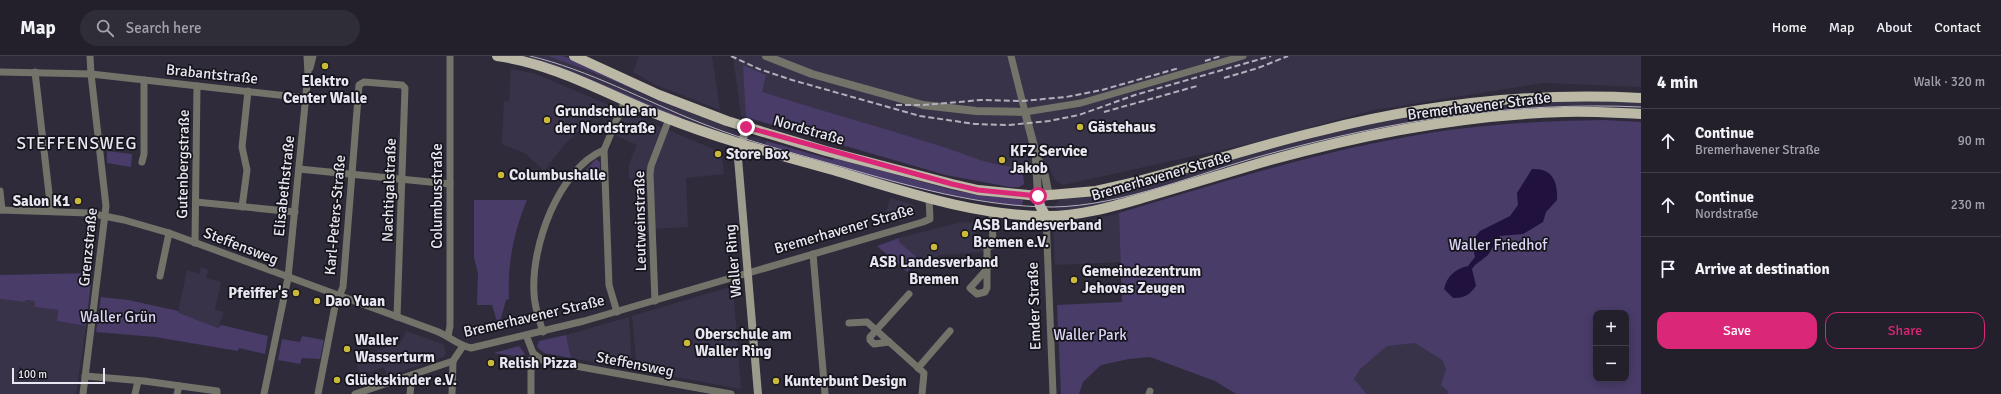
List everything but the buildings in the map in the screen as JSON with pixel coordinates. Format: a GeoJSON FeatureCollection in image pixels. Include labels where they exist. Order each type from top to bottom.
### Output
{"type":"FeatureCollection","features":[{"type":"Feature","properties":{"kind":"main road"},"geometry":{"type":"LineString","coordinates":[[497,56],[555,69],[669,119],[741,144],[929,198]]}},
{"type":"Feature","properties":{"kind":"main road","name":"Nordstraße"},"geometry":{"type":"LineString","coordinates":[[577,56],[659,95],[715,117],[952,184]]}},
{"type":"Feature","properties":{"kind":"main road","name":"Bremerhavener Straße"},"geometry":{"type":"LineString","coordinates":[[952,184],[978,190],[1038,196],[1096,191],[1127,184],[1320,130],[1428,108],[1519,97],[1560,95],[1641,98]]}},
{"type":"Feature","properties":{"kind":"main road","name":"Bremerhavener Straße"},"geometry":{"type":"LineString","coordinates":[[929,198],[992,211],[1046,216],[1082,213],[1112,206],[1261,162],[1312,149],[1433,125],[1511,115],[1563,112],[1641,114]]}},
{"type":"Feature","properties":{"kind":"main road","name":"Waller Ring"},"geometry":{"type":"LineString","coordinates":[[746,127],[738,158],[749,273],[758,394]]}},
{"type":"Feature","properties":{"kind":"main road","name":"Emder Straße"},"geometry":{"type":"LineString","coordinates":[[1038,196],[1040,206],[1046,216]]}},
{"type":"Feature","properties":{"kind":"main road","name":"Emder Straße"},"geometry":{"type":"LineString","coordinates":[[1046,216],[1050,203],[1049,196]]}},
{"type":"Feature","properties":{"kind":"street","name":"Grenzstraße"},"geometry":{"type":"LineString","coordinates":[[83,394],[106,216],[90,56]]}},
{"type":"Feature","properties":{"kind":"street","name":"Elisabethstraße"},"geometry":{"type":"LineString","coordinates":[[264,394],[288,278],[306,98],[308,74],[307,56]]}},
{"type":"Feature","properties":{"kind":"street","name":"Elisabethstraße"},"geometry":{"type":"LineString","coordinates":[[308,74],[313,56]]}},
{"type":"Feature","properties":{"kind":"street","name":"Columbusstraße"},"geometry":{"type":"LineString","coordinates":[[448,336],[450,326],[450,56]]}},
{"type":"Feature","properties":{"kind":"street"},"geometry":{"type":"LineString","coordinates":[[766,56],[812,74],[923,105],[976,112],[1025,112],[1081,103],[1243,56]]}},
{"type":"Feature","properties":{"kind":"street","name":"Emder Straße"},"geometry":{"type":"LineString","coordinates":[[1011,56],[1036,154],[1045,176],[1049,196]]}},
{"type":"Feature","properties":{"kind":"street","name":"Brabantstraße"},"geometry":{"type":"LineString","coordinates":[[0,72],[91,74],[306,98]]}},
{"type":"Feature","properties":{"kind":"street"},"geometry":{"type":"LineString","coordinates":[[35,72],[51,211]]}},
{"type":"Feature","properties":{"kind":"street"},"geometry":{"type":"LineString","coordinates":[[142,162],[144,154],[144,80]]}},
{"type":"Feature","properties":{"kind":"street","name":"Karl-Peters-Straße"},"geometry":{"type":"LineString","coordinates":[[318,394],[335,306],[343,287],[359,85],[364,82],[383,83]]}},
{"type":"Feature","properties":{"kind":"street","name":"Nachtigalstraße"},"geometry":{"type":"LineString","coordinates":[[383,83],[402,85],[405,88],[403,180],[396,317]]}},
{"type":"Feature","properties":{"kind":"street","name":"Gutenbergstraße"},"geometry":{"type":"LineString","coordinates":[[195,243],[197,86]]}},
{"type":"Feature","properties":{"kind":"street"},"geometry":{"type":"LineString","coordinates":[[242,207],[247,170],[242,147],[248,91]]}},
{"type":"Feature","properties":{"kind":"street"},"geometry":{"type":"LineString","coordinates":[[617,312],[609,285],[604,150],[625,100]]}},
{"type":"Feature","properties":{"kind":"street","name":"Leutweinstraße"},"geometry":{"type":"LineString","coordinates":[[655,301],[650,174],[651,166],[669,119]]}},
{"type":"Feature","properties":{"kind":"street"},"geometry":{"type":"LineString","coordinates":[[543,332],[534,302],[535,262],[541,237],[548,217],[567,182],[592,155],[604,150]]}},
{"type":"Feature","properties":{"kind":"street","name":"Emder Straße"},"geometry":{"type":"LineString","coordinates":[[1036,154],[1038,196]]}},
{"type":"Feature","properties":{"kind":"street"},"geometry":{"type":"LineString","coordinates":[[299,169],[450,184]]}},
{"type":"Feature","properties":{"kind":"street"},"geometry":{"type":"LineString","coordinates":[[0,191],[1,210]]}},
{"type":"Feature","properties":{"kind":"street","name":"Bremerhavener Straße"},"geometry":{"type":"LineString","coordinates":[[453,361],[463,346],[471,348],[543,332],[617,312],[930,219],[929,198]]}},
{"type":"Feature","properties":{"kind":"street"},"geometry":{"type":"LineString","coordinates":[[196,202],[295,212]]}},
{"type":"Feature","properties":{"kind":"street","name":"Steffensweg"},"geometry":{"type":"LineString","coordinates":[[1,210],[90,213],[169,233],[448,336],[463,346]]}},
{"type":"Feature","properties":{"kind":"street"},"geometry":{"type":"LineString","coordinates":[[987,269],[987,248],[993,245],[992,211]]}},
{"type":"Feature","properties":{"kind":"street","name":"Emder Straße"},"geometry":{"type":"LineString","coordinates":[[1046,216],[1052,394]]}},
{"type":"Feature","properties":{"kind":"street"},"geometry":{"type":"LineString","coordinates":[[160,276],[169,233]]}},
{"type":"Feature","properties":{"kind":"street"},"geometry":{"type":"LineString","coordinates":[[813,254],[825,394]]}},
{"type":"Feature","properties":{"kind":"street"},"geometry":{"type":"LineString","coordinates":[[889,342],[874,344],[870,340],[870,337],[909,294]]}},
{"type":"Feature","properties":{"kind":"street"},"geometry":{"type":"LineString","coordinates":[[849,323],[866,322],[924,373],[922,394]]}},
{"type":"Feature","properties":{"kind":"street"},"geometry":{"type":"LineString","coordinates":[[918,368],[950,331]]}},
{"type":"Feature","properties":{"kind":"street"},"geometry":{"type":"LineString","coordinates":[[526,335],[534,358],[531,394]]}},
{"type":"Feature","properties":{"kind":"street","name":"Steffensweg"},"geometry":{"type":"LineString","coordinates":[[534,358],[697,391],[731,394]]}},
{"type":"Feature","properties":{"kind":"street"},"geometry":{"type":"LineString","coordinates":[[359,393],[453,361],[452,394]]}},
{"type":"Feature","properties":{"kind":"street"},"geometry":{"type":"LineString","coordinates":[[410,394],[412,375]]}},
{"type":"Feature","properties":{"kind":"street"},"geometry":{"type":"LineString","coordinates":[[85,376],[217,391],[217,394]]}},
{"type":"Feature","properties":{"kind":"street"},"geometry":{"type":"LineString","coordinates":[[135,394],[138,381]]}},
{"type":"Feature","properties":{"kind":"street"},"geometry":{"type":"LineString","coordinates":[[178,394],[179,386]]}},
{"type":"Feature","properties":{"kind":"shaded area"},"geometry":{"type":"Polygon","coordinates":[[[523,56],[548,56],[571,64],[683,111],[685,109],[727,126],[727,128],[766,141],[765,146],[680,120],[681,117],[569,70],[523,56]]]}},
{"type":"Feature","properties":{"kind":"shaded area"},"geometry":{"type":"Polygon","coordinates":[[[639,56],[712,56],[720,110],[656,85],[633,72],[639,56]]]}},
{"type":"Feature","properties":{"kind":"shaded area"},"geometry":{"type":"Polygon","coordinates":[[[733,56],[1641,56],[1641,87],[1543,83],[1374,110],[1253,143],[1063,185],[1054,179],[1049,167],[1023,168],[1024,184],[1019,187],[1010,187],[946,175],[741,116],[733,56]]]}},
{"type":"Feature","properties":{"kind":"shaded area"},"geometry":{"type":"Polygon","coordinates":[[[511,69],[536,74],[720,152],[722,156],[724,174],[686,178],[688,227],[649,229],[646,179],[629,179],[629,164],[637,145],[607,132],[613,116],[601,110],[564,145],[544,171],[526,154],[502,144],[504,101],[509,102],[511,69]]]}},
{"type":"Feature","properties":{"kind":"shaded area"},"geometry":{"type":"Polygon","coordinates":[[[1641,101],[1641,111],[1413,125],[1086,209],[1060,211],[1054,207],[1061,198],[1119,191],[1234,156],[1407,116],[1501,102],[1641,101]]]}},
{"type":"Feature","properties":{"kind":"shaded area"},"geometry":{"type":"Polygon","coordinates":[[[1532,169],[1539,169],[1549,173],[1555,182],[1557,200],[1546,212],[1543,222],[1523,234],[1500,236],[1488,255],[1472,269],[1476,286],[1466,295],[1453,298],[1444,289],[1447,280],[1455,271],[1468,266],[1475,257],[1472,241],[1480,231],[1510,216],[1518,205],[1517,193],[1532,169]]]}},
{"type":"Feature","properties":{"kind":"shaded area"},"geometry":{"type":"Polygon","coordinates":[[[890,198],[914,205],[916,212],[912,216],[889,221],[886,212],[890,198]]]}},
{"type":"Feature","properties":{"kind":"shaded area"},"geometry":{"type":"Polygon","coordinates":[[[1119,213],[1121,262],[1055,265],[1053,228],[1055,226],[1092,220],[1119,213]]]}},
{"type":"Feature","properties":{"kind":"shaded area"},"geometry":{"type":"Polygon","coordinates":[[[961,222],[975,223],[976,239],[985,239],[985,252],[939,255],[936,258],[919,259],[899,242],[899,238],[961,222]]]}},
{"type":"Feature","properties":{"kind":"shaded area"},"geometry":{"type":"Polygon","coordinates":[[[201,267],[208,270],[206,278],[221,282],[215,310],[224,312],[218,328],[178,313],[187,270],[199,274],[201,267]]]}},
{"type":"Feature","properties":{"kind":"shaded area","name":"Oberschule am Waller Ring"},"geometry":{"type":"Polygon","coordinates":[[[733,286],[741,389],[637,370],[632,316],[733,286]]]}},
{"type":"Feature","properties":{"kind":"shaded area"},"geometry":{"type":"Polygon","coordinates":[[[0,299],[25,302],[26,300],[36,301],[35,307],[58,310],[57,321],[86,326],[76,394],[0,394],[0,299]]]}},
{"type":"Feature","properties":{"kind":"shaded area"},"geometry":{"type":"Polygon","coordinates":[[[629,317],[632,369],[571,358],[566,335],[629,317]]]}},
{"type":"Feature","properties":{"kind":"shaded area"},"geometry":{"type":"Polygon","coordinates":[[[406,331],[443,344],[446,352],[444,357],[387,376],[384,367],[360,375],[356,362],[358,360],[377,353],[377,350],[400,344],[406,331]]]}},
{"type":"Feature","properties":{"kind":"shaded area"},"geometry":{"type":"Polygon","coordinates":[[[1422,339],[1457,362],[1447,394],[1367,394],[1354,379],[1351,355],[1383,341],[1422,339]]]}},
{"type":"Feature","properties":{"kind":"green space"},"geometry":{"type":"Polygon","coordinates":[[[516,56],[547,62],[569,70],[681,117],[680,120],[516,56]]]}},
{"type":"Feature","properties":{"kind":"green space"},"geometry":{"type":"Polygon","coordinates":[[[548,56],[562,56],[570,58],[685,109],[684,111],[592,72],[548,56]]]}},
{"type":"Feature","properties":{"kind":"green space"},"geometry":{"type":"Polygon","coordinates":[[[743,65],[766,75],[762,92],[918,139],[990,163],[1022,168],[1024,184],[1019,187],[1010,187],[946,175],[746,117],[743,65]]]}},
{"type":"Feature","properties":{"kind":"green space","name":"Waller Friedhof"},"geometry":{"type":"Polygon","coordinates":[[[1603,120],[1641,122],[1641,394],[1447,394],[1448,391],[1441,385],[1446,369],[1442,360],[1415,343],[1387,346],[1360,369],[1354,379],[1367,394],[1236,394],[1215,381],[1150,357],[1129,359],[1101,365],[1083,382],[1079,394],[1061,394],[1057,305],[1122,302],[1119,213],[1272,168],[1350,148],[1429,133],[1472,127],[1537,122],[1603,120]]]}},
{"type":"Feature","properties":{"kind":"green space"},"geometry":{"type":"Polygon","coordinates":[[[766,141],[833,160],[834,158],[956,191],[1023,200],[1022,206],[956,196],[892,182],[765,146],[766,141]]]}},
{"type":"Feature","properties":{"kind":"green space"},"geometry":{"type":"Polygon","coordinates":[[[107,151],[132,154],[131,167],[107,163],[107,151]]]}},
{"type":"Feature","properties":{"kind":"green space"},"geometry":{"type":"Polygon","coordinates":[[[596,159],[600,162],[600,182],[580,176],[596,159]]]}},
{"type":"Feature","properties":{"kind":"green space"},"geometry":{"type":"Polygon","coordinates":[[[474,200],[527,200],[518,224],[512,248],[509,274],[509,299],[506,300],[501,318],[504,329],[500,331],[492,305],[477,305],[478,273],[474,258],[474,200]]]}},
{"type":"Feature","properties":{"kind":"green space"},"geometry":{"type":"Polygon","coordinates":[[[899,238],[899,242],[919,259],[907,272],[877,246],[899,238]]]}},
{"type":"Feature","properties":{"kind":"green space","name":"Waller Grün"},"geometry":{"type":"Polygon","coordinates":[[[92,273],[86,326],[57,321],[58,310],[35,307],[35,301],[26,300],[25,302],[0,299],[0,275],[92,273]]]}},
{"type":"Feature","properties":{"kind":"green space","name":"Waller Grün"},"geometry":{"type":"Polygon","coordinates":[[[101,297],[128,300],[178,311],[179,313],[218,328],[221,325],[268,336],[265,354],[239,348],[238,351],[155,337],[96,332],[101,297]]]}},
{"type":"Feature","properties":{"kind":"green space"},"geometry":{"type":"Polygon","coordinates":[[[566,335],[571,358],[544,353],[537,347],[539,341],[566,335]]]}},
{"type":"Feature","properties":{"kind":"green space"},"geometry":{"type":"Polygon","coordinates":[[[302,336],[324,340],[320,359],[302,358],[300,364],[278,360],[282,339],[300,342],[302,336]]]}},
{"type":"Feature","properties":{"kind":"green space"},"geometry":{"type":"Polygon","coordinates":[[[519,346],[525,354],[522,357],[494,353],[519,346]]]}},
{"type":"Feature","properties":{"kind":"tram line"},"geometry":{"type":"LineString","coordinates":[[530,56],[574,69],[701,123],[770,146],[918,188],[972,199],[1026,206],[1053,207],[1106,201],[1133,195],[1265,155],[1358,132],[1405,123],[1452,116],[1546,107],[1641,107]]}},
{"type":"Feature","properties":{"kind":"railway"},"geometry":{"type":"LineString","coordinates":[[731,56],[759,69],[792,80],[920,116],[975,124],[1009,125],[1049,121],[1079,115],[1135,95],[1271,56]]}},
{"type":"Feature","properties":{"kind":"railway"},"geometry":{"type":"LineString","coordinates":[[1205,61],[1221,56]]}},
{"type":"Feature","properties":{"kind":"railway"},"geometry":{"type":"LineString","coordinates":[[1224,78],[1258,68],[1288,56]]}},
{"type":"Feature","properties":{"kind":"railway"},"geometry":{"type":"LineString","coordinates":[[896,105],[923,105],[981,100],[1022,101],[1066,97],[1102,90],[1179,68]]}},
{"type":"Feature","properties":{"kind":"railway"},"geometry":{"type":"LineString","coordinates":[[1104,112],[1197,86]]}},
{"type":"Feature","properties":{"kind":"place","name":"Elektro Center Walle"},"geometry":{"type":"Point","coordinates":[325,66]}},
{"type":"Feature","properties":{"kind":"place","name":"Grundschule an der Nordstraße"},"geometry":{"type":"Point","coordinates":[547,120]}},
{"type":"Feature","properties":{"kind":"place","name":"Gästehaus"},"geometry":{"type":"Point","coordinates":[1080,127]}},
{"type":"Feature","properties":{"kind":"place","name":"Store Box"},"geometry":{"type":"Point","coordinates":[718,154]}},
{"type":"Feature","properties":{"kind":"place","name":"KFZ Service Jakob"},"geometry":{"type":"Point","coordinates":[1002,160]}},
{"type":"Feature","properties":{"kind":"place","name":"Columbushalle"},"geometry":{"type":"Point","coordinates":[501,175]}},
{"type":"Feature","properties":{"kind":"place","name":"Salon K1"},"geometry":{"type":"Point","coordinates":[78,201]}},
{"type":"Feature","properties":{"kind":"place","name":"ASB Landesverband Bremen e.V."},"geometry":{"type":"Point","coordinates":[965,234]}},
{"type":"Feature","properties":{"kind":"place","name":"ASB Landesverband Bremen"},"geometry":{"type":"Point","coordinates":[934,247]}},
{"type":"Feature","properties":{"kind":"place","name":"Gemeindezentrum Jehovas Zeugen"},"geometry":{"type":"Point","coordinates":[1074,280]}},
{"type":"Feature","properties":{"kind":"place","name":"Pfeiffer's"},"geometry":{"type":"Point","coordinates":[296,293]}},
{"type":"Feature","properties":{"kind":"place","name":"Dao Yuan"},"geometry":{"type":"Point","coordinates":[317,301]}},
{"type":"Feature","properties":{"kind":"place","name":"Oberschule am Waller Ring"},"geometry":{"type":"Point","coordinates":[687,343]}},
{"type":"Feature","properties":{"kind":"place","name":"Waller Wasserturm"},"geometry":{"type":"Point","coordinates":[347,349]}},
{"type":"Feature","properties":{"kind":"place","name":"Relish Pizza"},"geometry":{"type":"Point","coordinates":[491,363]}},
{"type":"Feature","properties":{"kind":"place","name":"Glückskinder e.V."},"geometry":{"type":"Point","coordinates":[337,380]}},
{"type":"Feature","properties":{"kind":"place","name":"Kunterbunt Design"},"geometry":{"type":"Point","coordinates":[776,381]}},
{"type":"Feature","properties":{"kind":"district","name":"STEFFENSWEG"},"geometry":{"type":"Point","coordinates":[77,143]}},
{"type":"Feature","properties":{"kind":"route"},"geometry":{"type":"LineString","coordinates":[[746,127],[826,151],[952,184],[978,190],[1038,196]]}},
{"type":"Feature","properties":{"kind":"park label","name":"Waller Park"},"geometry":{"type":"Point","coordinates":[1090,335]}}]}
